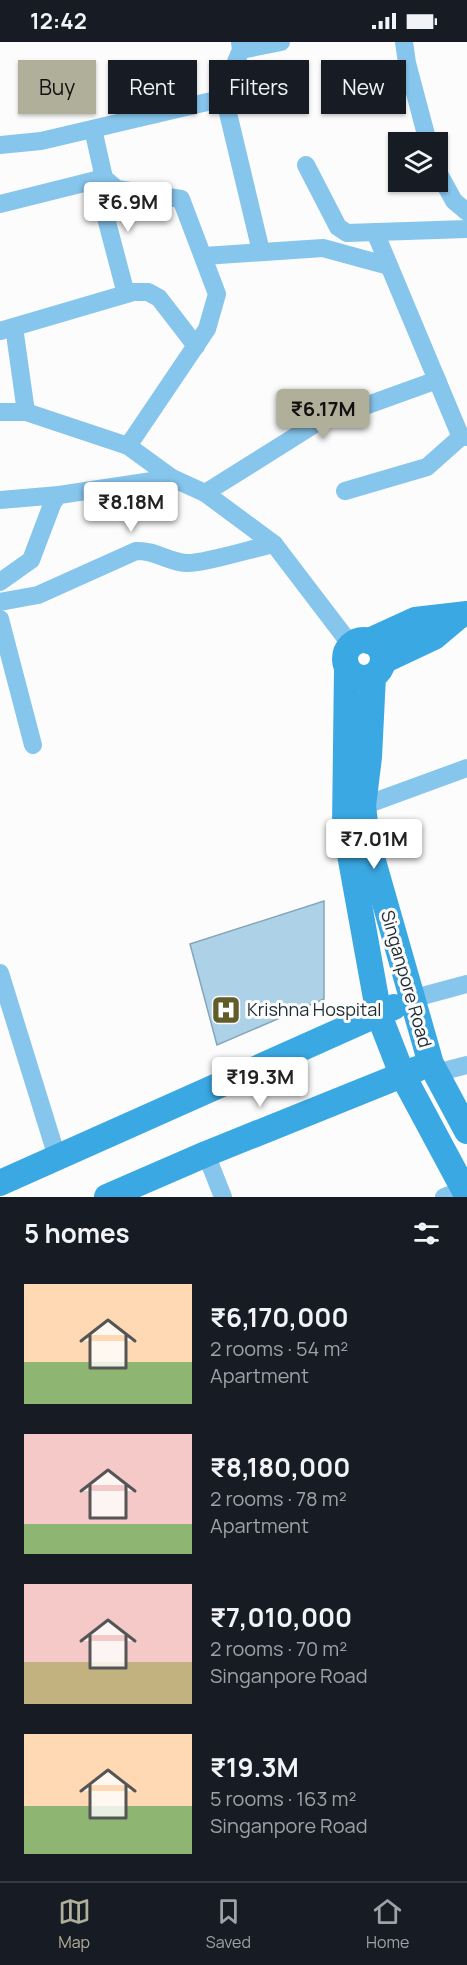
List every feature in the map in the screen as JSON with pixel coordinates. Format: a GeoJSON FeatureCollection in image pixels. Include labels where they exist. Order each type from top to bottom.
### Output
{"type":"FeatureCollection","features":[{"type":"Feature","properties":{"kind":"main road"},"geometry":{"type":"LineString","coordinates":[[364,658],[434,637],[463,615]]}},
{"type":"Feature","properties":{"kind":"main road","name":"Singanpore Road"},"geometry":{"type":"LineString","coordinates":[[364,658],[369,757],[363,806],[367,840],[411,999],[434,1069],[467,1131]]}},
{"type":"Feature","properties":{"kind":"main road","name":"Singanpore Road"},"geometry":{"type":"LineString","coordinates":[[364,658],[345,827],[379,1015],[402,1074],[458,1194]]}},
{"type":"Feature","properties":{"kind":"main road"},"geometry":{"type":"LineString","coordinates":[[0,1183],[411,999]]}},
{"type":"Feature","properties":{"kind":"main road"},"geometry":{"type":"LineString","coordinates":[[115,1195],[206,1154],[402,1074],[434,1069]]}},
{"type":"Feature","properties":{"kind":"street"},"geometry":{"type":"LineString","coordinates":[[236,60],[241,46],[281,42]]}},
{"type":"Feature","properties":{"kind":"street"},"geometry":{"type":"LineString","coordinates":[[404,42],[407,63],[426,132]]}},
{"type":"Feature","properties":{"kind":"street"},"geometry":{"type":"LineString","coordinates":[[0,145],[41,141],[209,102]]}},
{"type":"Feature","properties":{"kind":"street"},"geometry":{"type":"LineString","coordinates":[[228,114],[260,243]]}},
{"type":"Feature","properties":{"kind":"street"},"geometry":{"type":"LineString","coordinates":[[93,129],[100,179],[126,294]]}},
{"type":"Feature","properties":{"kind":"street"},"geometry":{"type":"LineString","coordinates":[[306,165],[342,231],[347,233],[467,229]]}},
{"type":"Feature","properties":{"kind":"street"},"geometry":{"type":"LineString","coordinates":[[0,204],[100,179],[117,189],[181,199],[217,294],[207,329],[128,446]]}},
{"type":"Feature","properties":{"kind":"street"},"geometry":{"type":"LineString","coordinates":[[448,190],[454,201],[467,212]]}},
{"type":"Feature","properties":{"kind":"street"},"geometry":{"type":"LineString","coordinates":[[345,491],[428,467],[464,436],[437,380],[375,232]]}},
{"type":"Feature","properties":{"kind":"street"},"geometry":{"type":"LineString","coordinates":[[204,256],[323,248],[389,266]]}},
{"type":"Feature","properties":{"kind":"street"},"geometry":{"type":"LineString","coordinates":[[26,412],[7,329],[126,294],[148,292],[159,298],[196,346]]}},
{"type":"Feature","properties":{"kind":"street"},"geometry":{"type":"LineString","coordinates":[[205,492],[315,424],[437,380]]}},
{"type":"Feature","properties":{"kind":"street"},"geometry":{"type":"LineString","coordinates":[[0,412],[26,412],[128,446],[172,478],[205,492],[274,544],[364,658]]}},
{"type":"Feature","properties":{"kind":"street"},"geometry":{"type":"LineString","coordinates":[[0,500],[59,495],[172,478]]}},
{"type":"Feature","properties":{"kind":"street"},"geometry":{"type":"LineString","coordinates":[[0,582],[31,560],[53,502],[59,495]]}},
{"type":"Feature","properties":{"kind":"street"},"geometry":{"type":"LineString","coordinates":[[0,602],[38,595],[136,550],[150,550],[171,560],[188,563],[274,544]]}},
{"type":"Feature","properties":{"kind":"street"},"geometry":{"type":"LineString","coordinates":[[0,619],[33,746]]}},
{"type":"Feature","properties":{"kind":"street"},"geometry":{"type":"LineString","coordinates":[[363,806],[467,768]]}},
{"type":"Feature","properties":{"kind":"street"},"geometry":{"type":"LineString","coordinates":[[0,973],[3,994],[57,1157]]}},
{"type":"Feature","properties":{"kind":"street"},"geometry":{"type":"LineString","coordinates":[[411,999],[467,984]]}},
{"type":"Feature","properties":{"kind":"street"},"geometry":{"type":"LineString","coordinates":[[434,1069],[467,1065]]}},
{"type":"Feature","properties":{"kind":"street"},"geometry":{"type":"LineString","coordinates":[[206,1154],[223,1197]]}},
{"type":"Feature","properties":{"kind":"building"},"geometry":{"type":"Polygon","coordinates":[[[324,901],[324,999],[217,1045],[190,944],[324,901]]]}},
{"type":"Feature","properties":{"kind":"place","name":"Krishna Hospital"},"geometry":{"type":"Point","coordinates":[226,1010]}}]}
